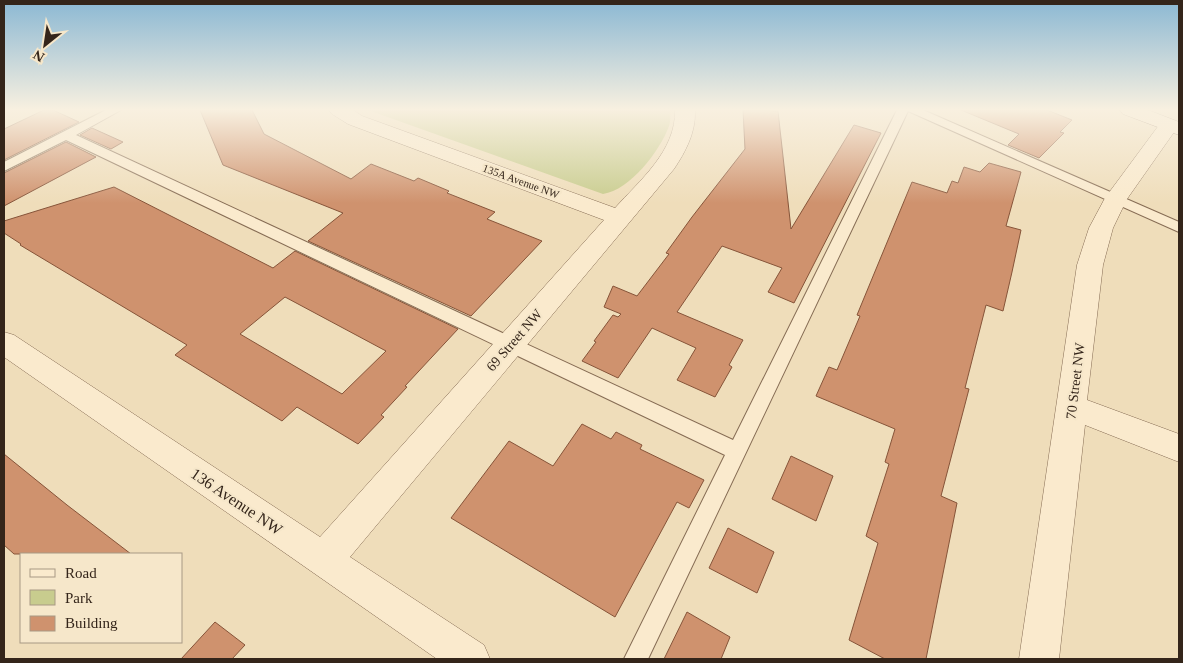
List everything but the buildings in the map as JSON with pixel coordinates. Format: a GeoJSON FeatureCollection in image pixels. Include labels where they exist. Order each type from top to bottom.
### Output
{"type":"FeatureCollection","features":[{"type":"Feature","properties":{"kind":"street","name":"135A Avenue NW"},"geometry":{"type":"LineString","coordinates":[[412,141],[620,218]]}},
{"type":"Feature","properties":{"kind":"street","name":"69 Street NW"},"geometry":{"type":"LineString","coordinates":[[324,560],[620,218],[675,151],[679,141]]}},
{"type":"Feature","properties":{"kind":"street","name":"70 Street NW"},"geometry":{"type":"LineString","coordinates":[[1039,659],[1090,265],[1101,228],[1116,198],[1163,141]]}},
{"type":"Feature","properties":{"kind":"street","name":"136 Avenue NW"},"geometry":{"type":"LineString","coordinates":[[4,344],[470,659]]}},
{"type":"Feature","properties":{"kind":"street"},"geometry":{"type":"LineString","coordinates":[[1071,407],[1179,448]]}},
{"type":"Feature","properties":{"kind":"lane"},"geometry":{"type":"LineString","coordinates":[[4,167],[54,141]]}},
{"type":"Feature","properties":{"kind":"lane"},"geometry":{"type":"LineString","coordinates":[[79,141],[738,452]]}},
{"type":"Feature","properties":{"kind":"lane"},"geometry":{"type":"LineString","coordinates":[[636,659],[888,141]]}},
{"type":"Feature","properties":{"kind":"lane"},"geometry":{"type":"LineString","coordinates":[[984,141],[1179,227]]}},
{"type":"Feature","properties":{"kind":"green space"},"geometry":{"type":"Polygon","coordinates":[[[455,141],[662,141],[643,168],[633,177],[613,191],[603,194],[455,141]]]}}]}
